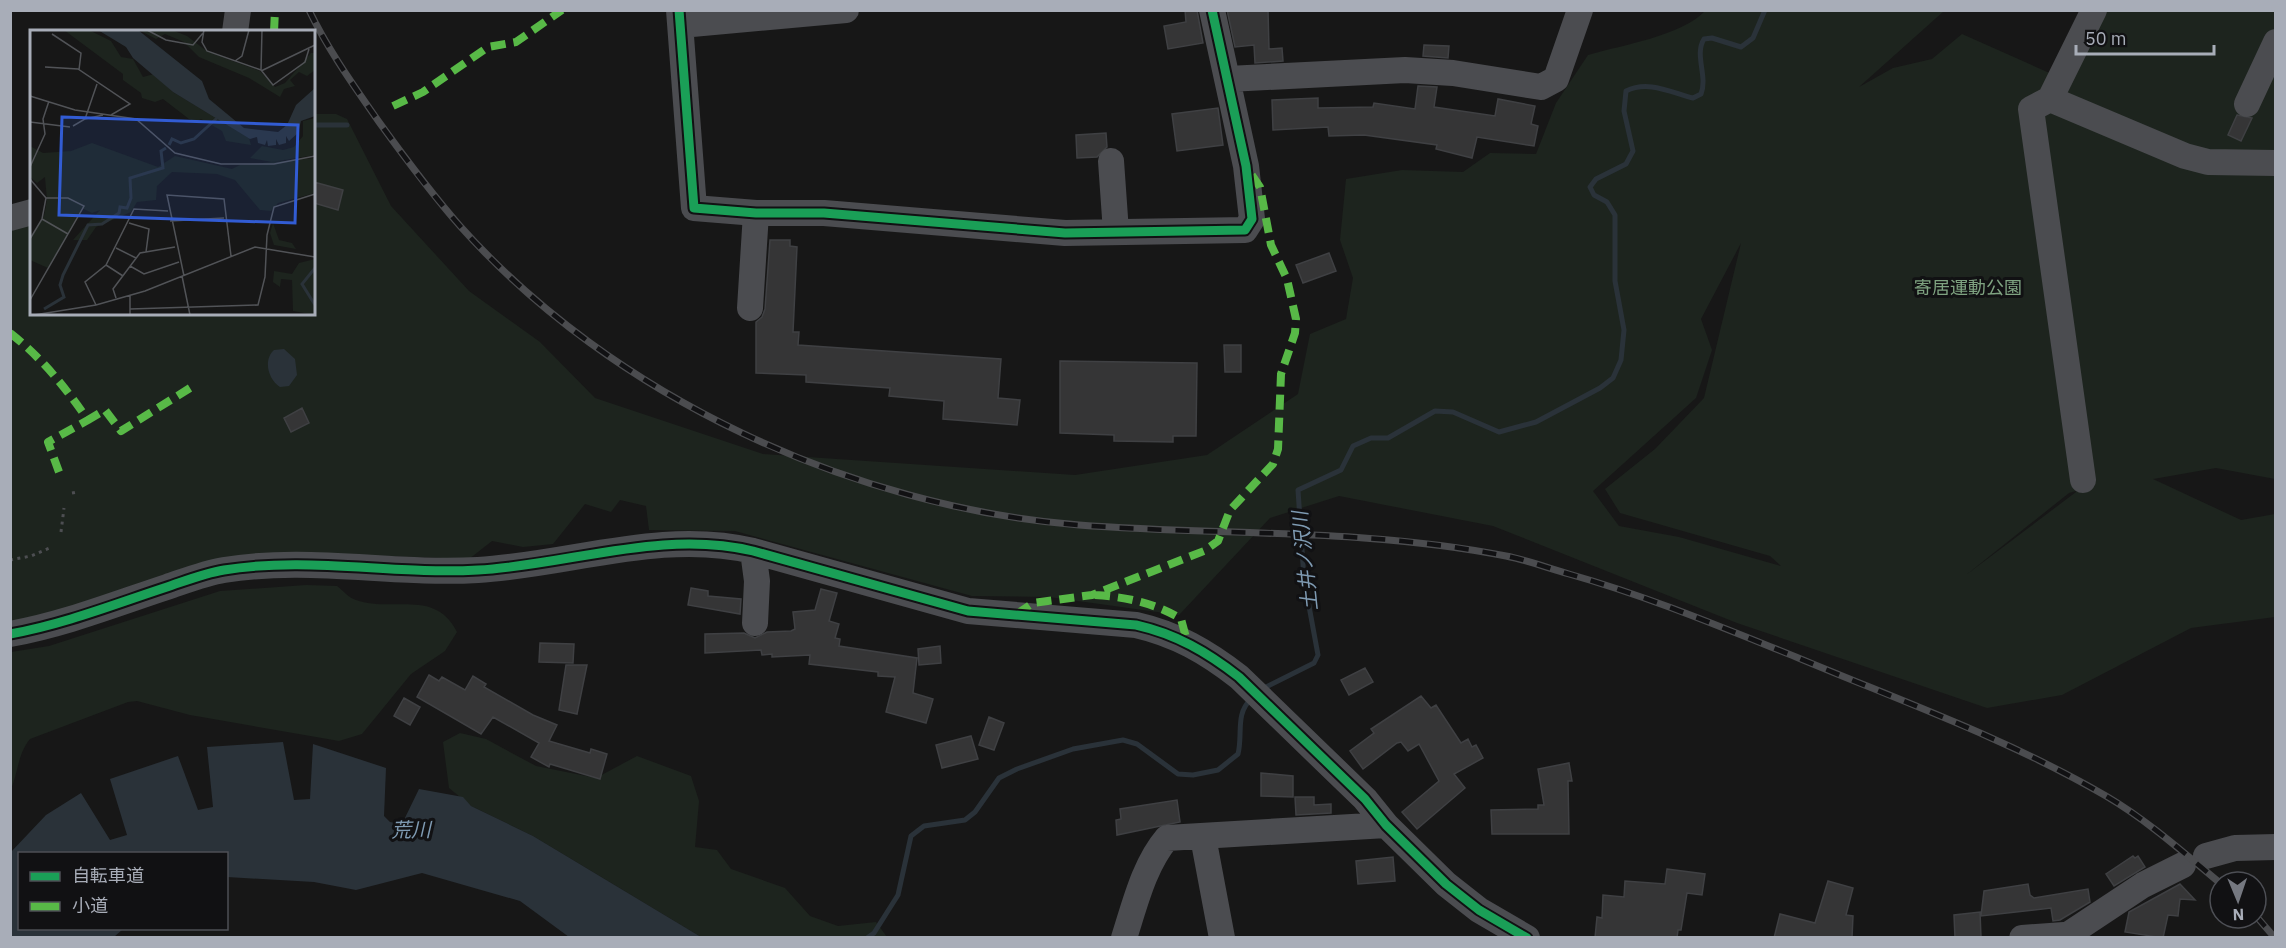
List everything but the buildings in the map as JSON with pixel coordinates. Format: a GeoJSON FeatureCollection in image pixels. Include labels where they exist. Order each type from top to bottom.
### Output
{"type":"FeatureCollection","features":[{"type":"Feature","properties":{"kind":"street"},"geometry":{"type":"LineString","coordinates":[[235,30],[238,10]]}},
{"type":"Feature","properties":{"kind":"street"},"geometry":{"type":"LineString","coordinates":[[846,10],[680,18],[694,208],[756,213],[824,213],[1065,233],[1245,230],[1252,219],[1246,166],[1212,10]]}},
{"type":"Feature","properties":{"kind":"street"},"geometry":{"type":"LineString","coordinates":[[1228,78],[1406,70],[1453,73],[1541,87],[1556,79],[1580,10]]}},
{"type":"Feature","properties":{"kind":"street"},"geometry":{"type":"LineString","coordinates":[[2083,480],[2031,109],[2050,99],[2094,10]]}},
{"type":"Feature","properties":{"kind":"street"},"geometry":{"type":"LineString","coordinates":[[2247,104],[2276,42]]}},
{"type":"Feature","properties":{"kind":"street"},"geometry":{"type":"LineString","coordinates":[[2050,99],[2185,156],[2208,162],[2276,163]]}},
{"type":"Feature","properties":{"kind":"street"},"geometry":{"type":"LineString","coordinates":[[1111,161],[1116,232]]}},
{"type":"Feature","properties":{"kind":"street"},"geometry":{"type":"LineString","coordinates":[[10,218],[30,213]]}},
{"type":"Feature","properties":{"kind":"street"},"geometry":{"type":"LineString","coordinates":[[750,308],[756,213]]}},
{"type":"Feature","properties":{"kind":"street"},"geometry":{"type":"LineString","coordinates":[[10,634],[58,625],[221,570],[259,566],[354,565],[420,572],[512,567],[636,548],[690,544],[733,546],[968,611],[1100,621],[1162,631],[1187,641],[1217,659],[1239,677],[1365,799],[1386,825],[1446,884],[1516,935]]}},
{"type":"Feature","properties":{"kind":"street"},"geometry":{"type":"LineString","coordinates":[[753,551],[757,581],[755,623]]}},
{"type":"Feature","properties":{"kind":"street"},"geometry":{"type":"LineString","coordinates":[[1124,938],[1141,885],[1158,848],[1167,838],[1386,825]]}},
{"type":"Feature","properties":{"kind":"street"},"geometry":{"type":"LineString","coordinates":[[1203,837],[1222,938]]}},
{"type":"Feature","properties":{"kind":"street"},"geometry":{"type":"LineString","coordinates":[[2022,938],[2063,936],[2143,885],[2194,861],[2235,848],[2276,847]]}},
{"type":"Feature","properties":{"kind":"path"},"geometry":{"type":"LineString","coordinates":[[61,532],[64,508]]}},
{"type":"Feature","properties":{"kind":"path"},"geometry":{"type":"LineString","coordinates":[[10,560],[31,556],[52,547]]}},
{"type":"Feature","properties":{"kind":"green space","name":"寄居運動公園"},"geometry":{"type":"Polygon","coordinates":[[[1705,11],[1944,11],[1859,87],[1893,68],[1932,59],[1962,34],[2063,79],[2098,11],[2275,11],[2275,479],[2216,468],[2153,479],[2241,520],[2275,514],[2275,617],[2191,628],[2062,695],[1987,708],[1737,623],[1493,526],[1339,496],[1270,518],[1179,615],[1049,597],[972,596],[735,531],[649,530],[646,506],[620,500],[611,512],[585,504],[553,544],[523,547],[492,541],[469,559],[332,554],[11,622],[11,226],[30,221],[30,315],[315,315],[315,114],[336,114],[347,119],[391,206],[469,291],[540,342],[595,398],[763,454],[1075,475],[1207,455],[1298,394],[1310,334],[1346,319],[1353,278],[1340,240],[1346,179],[1402,170],[1463,172],[1490,153],[1536,154],[1556,103],[1588,55],[1681,27],[1705,11]],[[1741,243],[1701,319],[1712,350],[1696,398],[1593,491],[1619,526],[1679,537],[1781,566],[1770,556],[1620,513],[1605,489],[1655,449],[1704,398],[1741,243]],[[2076,492],[2069,493],[1966,575],[2076,492]]]}},
{"type":"Feature","properties":{"kind":"green space"},"geometry":{"type":"Polygon","coordinates":[[[306,585],[337,586],[353,599],[370,603],[425,606],[437,610],[448,619],[457,632],[445,651],[411,674],[362,734],[339,741],[190,715],[137,701],[128,702],[30,739],[21,757],[11,789],[11,652],[49,646],[220,591],[306,585]]]}},
{"type":"Feature","properties":{"kind":"green space"},"geometry":{"type":"Polygon","coordinates":[[[460,733],[486,739],[536,766],[596,778],[637,756],[691,776],[699,801],[695,847],[717,850],[731,869],[785,888],[810,916],[838,926],[876,922],[887,937],[701,937],[533,836],[471,806],[449,788],[443,742],[460,733]]]}},
{"type":"Feature","properties":{"kind":"water"},"geometry":{"type":"Polygon","coordinates":[[[284,349],[295,359],[297,375],[289,386],[280,387],[272,379],[268,364],[274,350],[284,349]]]}},
{"type":"Feature","properties":{"kind":"water","name":"荒川"},"geometry":{"type":"Polygon","coordinates":[[[283,742],[294,800],[310,799],[313,744],[386,768],[384,816],[390,822],[402,824],[419,789],[463,797],[471,806],[533,836],[701,937],[569,937],[520,901],[422,873],[356,890],[314,882],[228,877],[228,852],[18,852],[18,930],[122,930],[114,937],[11,937],[11,852],[46,815],[81,793],[110,840],[127,835],[110,779],[178,756],[198,810],[213,807],[207,747],[283,742]]]}},
{"type":"Feature","properties":{"kind":"waterway","name":"土井ノ沢川"},"geometry":{"type":"LineString","coordinates":[[1262,689],[1314,663],[1318,655],[1304,579],[1298,490],[1341,470],[1353,446],[1371,438],[1388,438],[1435,411],[1453,412],[1499,432],[1536,422],[1600,388],[1613,378],[1621,360],[1624,330],[1615,281],[1615,215],[1607,202],[1594,195],[1590,187],[1596,179],[1626,164],[1633,151],[1624,111],[1626,91],[1651,87],[1693,98],[1701,94],[1703,80],[1700,52],[1704,39],[1712,38],[1741,47],[1753,38],[1765,10]]}},
{"type":"Feature","properties":{"kind":"waterway"},"geometry":{"type":"LineString","coordinates":[[315,125],[347,125]]}},
{"type":"Feature","properties":{"kind":"waterway","name":"土井ノ沢川"},"geometry":{"type":"LineString","coordinates":[[867,938],[874,933],[898,895],[911,836],[924,826],[965,820],[975,812],[999,778],[1017,769],[1073,749],[1123,740],[1137,744],[1178,774],[1193,775],[1218,770],[1238,754],[1241,718],[1251,699]]}},
{"type":"Feature","properties":{"kind":"railway"},"geometry":{"type":"LineString","coordinates":[[309,10],[324,39],[351,81],[418,175],[460,226],[521,287],[589,342],[663,391],[742,433],[824,468],[908,495],[994,514],[1079,525],[1400,541],[1453,547],[1530,562],[1684,612],[1954,722],[2031,756],[2121,805],[2165,837],[2208,873]]}},
{"type":"Feature","properties":{"kind":"railway"},"geometry":{"type":"LineString","coordinates":[[2268,930],[2275,938]]}},
{"type":"Feature","properties":{"kind":"marked path"},"geometry":{"type":"LineString","coordinates":[[274,30],[275,10]]}},
{"type":"Feature","properties":{"kind":"marked path"},"geometry":{"type":"LineString","coordinates":[[393,106],[423,92],[488,47],[516,42],[562,10]]}},
{"type":"Feature","properties":{"kind":"marked path"},"geometry":{"type":"LineString","coordinates":[[1017,614],[1033,603],[1092,595],[1204,551],[1218,541],[1230,510],[1273,464],[1278,449],[1281,374],[1295,333],[1296,319],[1287,279],[1271,245],[1260,187],[1249,171]]}},
{"type":"Feature","properties":{"kind":"marked path"},"geometry":{"type":"LineString","coordinates":[[10,333],[52,374],[88,420],[105,410],[121,431],[190,388]]}},
{"type":"Feature","properties":{"kind":"marked path"},"geometry":{"type":"LineString","coordinates":[[59,472],[48,442],[88,420]]}},
{"type":"Feature","properties":{"kind":"marked path"},"geometry":{"type":"LineString","coordinates":[[1095,595],[1140,602],[1171,613],[1181,619],[1187,641]]}},
{"type":"Feature","properties":{"kind":"cycle path"},"geometry":{"type":"LineString","coordinates":[[679,10],[694,208],[756,213],[824,213],[1065,233],[1245,230],[1252,219],[1246,166],[1212,10]]}},
{"type":"Feature","properties":{"kind":"cycle path"},"geometry":{"type":"LineString","coordinates":[[10,634],[70,619],[195,577],[224,570],[287,565],[446,571],[478,570],[547,562],[616,550],[684,544],[719,545],[753,551],[968,611],[1136,625],[1164,633],[1190,645],[1239,677],[1365,799],[1386,825],[1446,884],[1479,910],[1527,938]]}}]}
